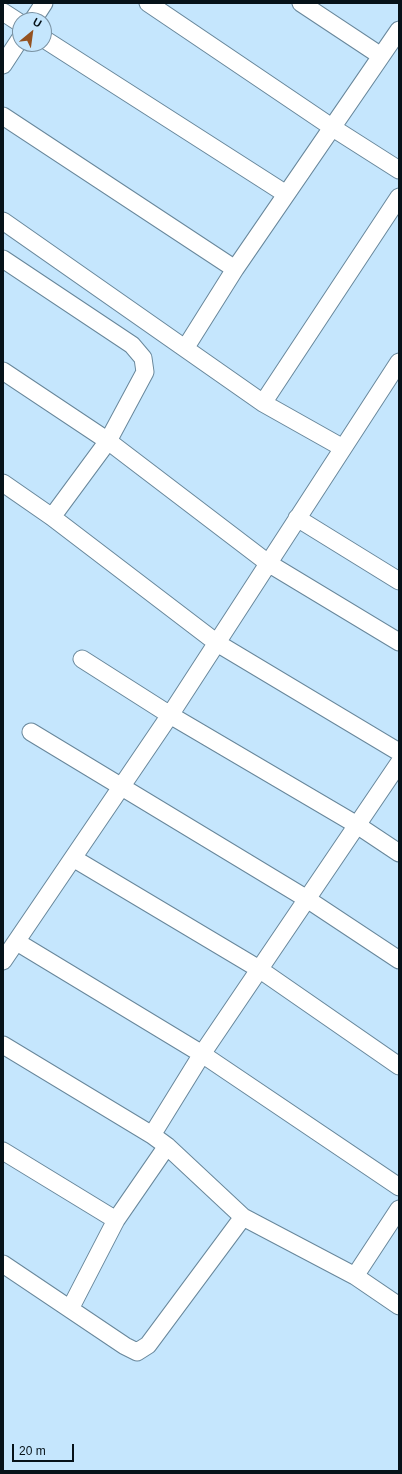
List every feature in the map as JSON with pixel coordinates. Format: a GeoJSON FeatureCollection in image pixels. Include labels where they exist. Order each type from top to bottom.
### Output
{"type":"FeatureCollection","features":[{"type":"Feature","properties":{"kind":"street"},"geometry":{"type":"LineString","coordinates":[[38,12],[44,3]]}},
{"type":"Feature","properties":{"kind":"street"},"geometry":{"type":"LineString","coordinates":[[148,3],[332,128],[399,170]]}},
{"type":"Feature","properties":{"kind":"street"},"geometry":{"type":"LineString","coordinates":[[301,3],[381,56]]}},
{"type":"Feature","properties":{"kind":"street"},"geometry":{"type":"LineString","coordinates":[[3,12],[12,18]]}},
{"type":"Feature","properties":{"kind":"street"},"geometry":{"type":"LineString","coordinates":[[186,347],[235,269],[399,30]]}},
{"type":"Feature","properties":{"kind":"street"},"geometry":{"type":"LineString","coordinates":[[52,44],[286,194]]}},
{"type":"Feature","properties":{"kind":"street"},"geometry":{"type":"LineString","coordinates":[[3,65],[12,51]]}},
{"type":"Feature","properties":{"kind":"street"},"geometry":{"type":"LineString","coordinates":[[3,116],[235,269]]}},
{"type":"Feature","properties":{"kind":"street"},"geometry":{"type":"LineString","coordinates":[[263,403],[399,197]]}},
{"type":"Feature","properties":{"kind":"street"},"geometry":{"type":"LineString","coordinates":[[3,221],[186,347],[263,403],[343,448]]}},
{"type":"Feature","properties":{"kind":"street"},"geometry":{"type":"LineString","coordinates":[[3,259],[132,345],[143,358],[145,372],[108,441],[52,517]]}},
{"type":"Feature","properties":{"kind":"street"},"geometry":{"type":"LineString","coordinates":[[3,961],[170,715],[399,362]]}},
{"type":"Feature","properties":{"kind":"street"},"geometry":{"type":"LineString","coordinates":[[3,371],[108,441],[268,563],[399,642]]}},
{"type":"Feature","properties":{"kind":"street"},"geometry":{"type":"LineString","coordinates":[[3,483],[52,517],[217,643],[399,752]]}},
{"type":"Feature","properties":{"kind":"street"},"geometry":{"type":"LineString","coordinates":[[297,518],[399,582]]}},
{"type":"Feature","properties":{"kind":"street"},"geometry":{"type":"LineString","coordinates":[[82,659],[170,715],[358,825],[399,854]]}},
{"type":"Feature","properties":{"kind":"street"},"geometry":{"type":"LineString","coordinates":[[30,732],[307,899],[399,960]]}},
{"type":"Feature","properties":{"kind":"street"},"geometry":{"type":"LineString","coordinates":[[152,1135],[202,1054],[399,764]]}},
{"type":"Feature","properties":{"kind":"street"},"geometry":{"type":"LineString","coordinates":[[73,858],[259,969],[399,1066]]}},
{"type":"Feature","properties":{"kind":"street"},"geometry":{"type":"LineString","coordinates":[[17,942],[202,1054],[399,1187]]}},
{"type":"Feature","properties":{"kind":"street"},"geometry":{"type":"LineString","coordinates":[[3,1045],[152,1135],[167,1146],[243,1217],[355,1276],[399,1306]]}},
{"type":"Feature","properties":{"kind":"street"},"geometry":{"type":"LineString","coordinates":[[70,1309],[116,1220],[167,1146]]}},
{"type":"Feature","properties":{"kind":"street"},"geometry":{"type":"LineString","coordinates":[[3,1151],[116,1220]]}},
{"type":"Feature","properties":{"kind":"street"},"geometry":{"type":"LineString","coordinates":[[355,1276],[399,1210]]}},
{"type":"Feature","properties":{"kind":"street"},"geometry":{"type":"LineString","coordinates":[[3,1264],[125,1346],[137,1352],[148,1345],[243,1217]]}}]}
